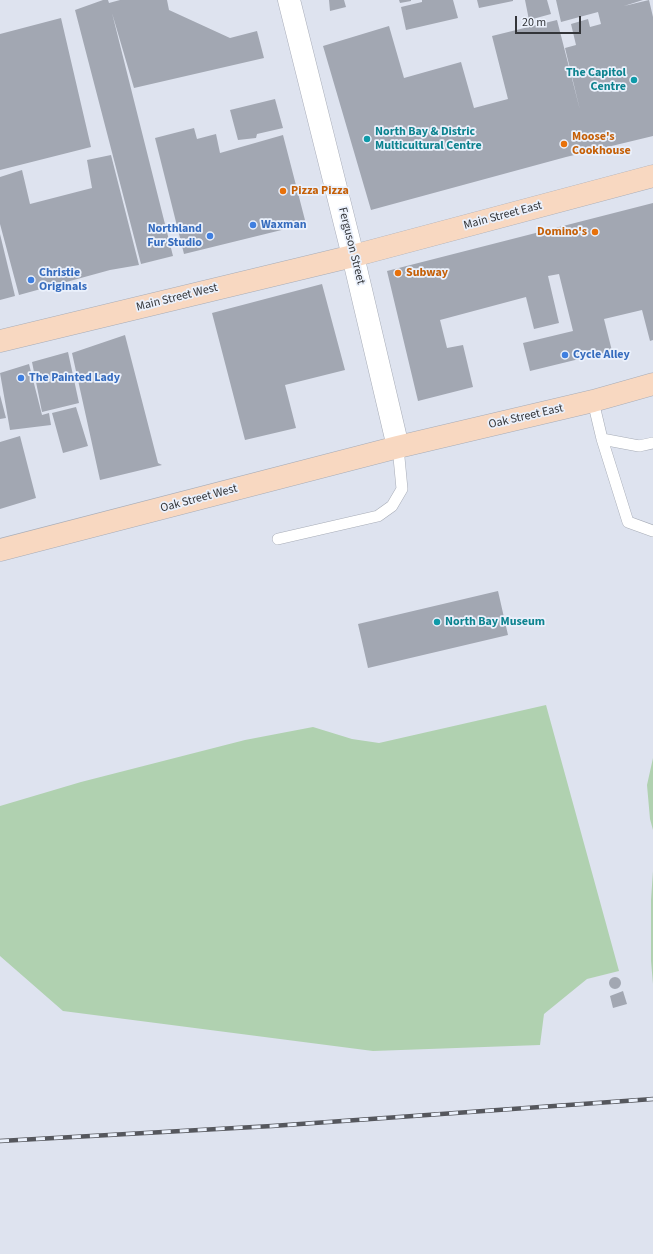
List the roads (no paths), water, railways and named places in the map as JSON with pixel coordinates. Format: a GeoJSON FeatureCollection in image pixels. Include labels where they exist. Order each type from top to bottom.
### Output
{"type":"FeatureCollection","features":[{"type":"Feature","properties":{"kind":"street","name":"Ferguson Street"},"geometry":{"type":"LineString","coordinates":[[289,0],[353,256],[398,447]]}},
{"type":"Feature","properties":{"kind":"street","name":"Main Street East"},"geometry":{"type":"LineString","coordinates":[[353,256],[653,176]]}},
{"type":"Feature","properties":{"kind":"street","name":"Main Street West"},"geometry":{"type":"LineString","coordinates":[[0,341],[353,256]]}},
{"type":"Feature","properties":{"kind":"street","name":"Oak Street East"},"geometry":{"type":"LineString","coordinates":[[398,447],[593,401],[653,384]]}},
{"type":"Feature","properties":{"kind":"street","name":"Oak Street West"},"geometry":{"type":"LineString","coordinates":[[0,550],[398,447]]}},
{"type":"Feature","properties":{"kind":"lane"},"geometry":{"type":"LineString","coordinates":[[593,401],[602,439],[628,522],[653,531]]}},
{"type":"Feature","properties":{"kind":"lane"},"geometry":{"type":"LineString","coordinates":[[602,439],[638,446],[653,443]]}},
{"type":"Feature","properties":{"kind":"lane"},"geometry":{"type":"LineString","coordinates":[[278,539],[378,516],[392,506],[402,489],[398,447]]}},
{"type":"Feature","properties":{"kind":"railway"},"geometry":{"type":"LineString","coordinates":[[0,1141],[272,1126],[653,1099]]}},
{"type":"Feature","properties":{"kind":"place","name":"The Capitol Centre"},"geometry":{"type":"Point","coordinates":[634,80]}},
{"type":"Feature","properties":{"kind":"place","name":"North Bay & Distric Multicultural Centre"},"geometry":{"type":"Point","coordinates":[367,139]}},
{"type":"Feature","properties":{"kind":"place","name":"Moose's Cookhouse"},"geometry":{"type":"Point","coordinates":[564,144]}},
{"type":"Feature","properties":{"kind":"place","name":"Pizza Pizza"},"geometry":{"type":"Point","coordinates":[283,191]}},
{"type":"Feature","properties":{"kind":"place","name":"Waxman"},"geometry":{"type":"Point","coordinates":[253,225]}},
{"type":"Feature","properties":{"kind":"place","name":"Domino's"},"geometry":{"type":"Point","coordinates":[595,232]}},
{"type":"Feature","properties":{"kind":"place","name":"Northland Fur Studio"},"geometry":{"type":"Point","coordinates":[210,236]}},
{"type":"Feature","properties":{"kind":"place","name":"Subway"},"geometry":{"type":"Point","coordinates":[398,273]}},
{"type":"Feature","properties":{"kind":"place","name":"Christie Originals"},"geometry":{"type":"Point","coordinates":[31,280]}},
{"type":"Feature","properties":{"kind":"place","name":"Cycle Alley"},"geometry":{"type":"Point","coordinates":[565,355]}},
{"type":"Feature","properties":{"kind":"place","name":"The Painted Lady"},"geometry":{"type":"Point","coordinates":[21,378]}},
{"type":"Feature","properties":{"kind":"place","name":"North Bay Museum"},"geometry":{"type":"Point","coordinates":[437,622]}}]}
